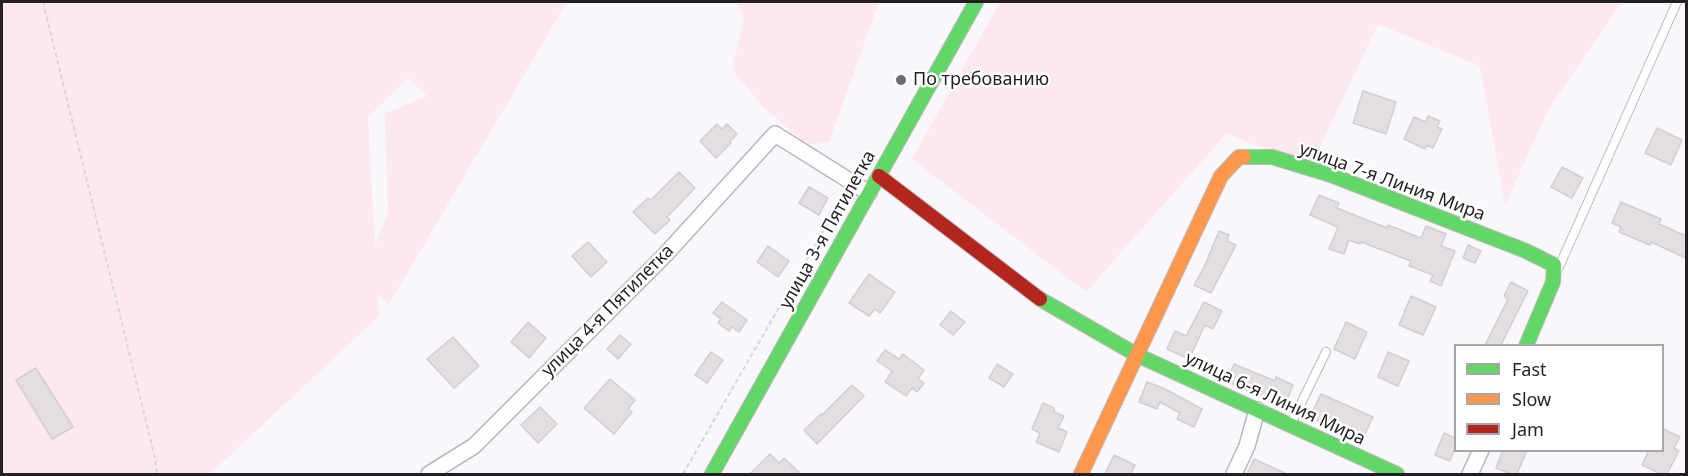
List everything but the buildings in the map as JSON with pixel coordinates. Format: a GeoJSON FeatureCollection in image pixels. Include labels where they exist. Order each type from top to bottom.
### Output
{"type":"FeatureCollection","features":[{"type":"Feature","properties":{"kind":"street","name":"улица 3-я Пятилетка"},"geometry":{"type":"LineString","coordinates":[[712,474],[976,2]]}},
{"type":"Feature","properties":{"kind":"street","name":"улица 4-я Пятилетка"},"geometry":{"type":"LineString","coordinates":[[429,474],[474,446],[665,255],[775,134],[852,182]]}},
{"type":"Feature","properties":{"kind":"street","name":"улица 7-я Линия Мира"},"geometry":{"type":"LineString","coordinates":[[1137,355],[1221,176],[1239,157],[1272,157],[1331,175],[1526,250],[1554,265],[1553,282]]}},
{"type":"Feature","properties":{"kind":"street","name":"улица 6-я Линия Мира"},"geometry":{"type":"LineString","coordinates":[[879,176],[1045,303],[1137,355],[1397,474]]}},
{"type":"Feature","properties":{"kind":"street"},"geometry":{"type":"LineString","coordinates":[[852,182],[869,193]]}},
{"type":"Feature","properties":{"kind":"street"},"geometry":{"type":"LineString","coordinates":[[1526,344],[1553,282]]}},
{"type":"Feature","properties":{"kind":"street"},"geometry":{"type":"LineString","coordinates":[[1080,474],[1137,355]]}},
{"type":"Feature","properties":{"kind":"street"},"geometry":{"type":"LineString","coordinates":[[1234,474],[1247,446],[1257,410]]}},
{"type":"Feature","properties":{"kind":"street"},"geometry":{"type":"LineString","coordinates":[[1470,474],[1480,452]]}},
{"type":"Feature","properties":{"kind":"lane"},"geometry":{"type":"LineString","coordinates":[[1553,282],[1677,2]]}},
{"type":"Feature","properties":{"kind":"lane"},"geometry":{"type":"LineString","coordinates":[[1290,425],[1326,352]]}},
{"type":"Feature","properties":{"kind":"path"},"geometry":{"type":"LineString","coordinates":[[43,2],[155,458],[157,474]]}},
{"type":"Feature","properties":{"kind":"path"},"geometry":{"type":"LineString","coordinates":[[683,474],[852,182]]}},
{"type":"Feature","properties":{"kind":"shaded area"},"geometry":{"type":"Polygon","coordinates":[[[2,2],[567,2],[389,304],[378,294],[379,316],[210,474],[2,474],[2,2]],[[408,78],[368,117],[375,247],[388,212],[385,114],[427,96],[408,78]]]}},
{"type":"Feature","properties":{"kind":"shaded area"},"geometry":{"type":"Polygon","coordinates":[[[737,2],[879,2],[829,142],[807,145],[763,107],[732,69],[744,19],[737,2]]]}},
{"type":"Feature","properties":{"kind":"shaded area"},"geometry":{"type":"Polygon","coordinates":[[[1000,2],[1622,2],[1549,108],[1505,205],[1480,66],[1378,24],[1311,166],[1226,134],[1086,292],[912,159],[1000,2]]]}},
{"type":"Feature","properties":{"kind":"traffic: fast"},"geometry":{"type":"LineString","coordinates":[[712,474],[976,2]]}},
{"type":"Feature","properties":{"kind":"traffic: fast"},"geometry":{"type":"LineString","coordinates":[[1244,157],[1272,157],[1331,175],[1526,251],[1554,265],[1553,282],[1527,344]]}},
{"type":"Feature","properties":{"kind":"traffic: fast"},"geometry":{"type":"LineString","coordinates":[[1040,299],[1137,355],[1397,474]]}},
{"type":"Feature","properties":{"kind":"traffic: slow"},"geometry":{"type":"LineString","coordinates":[[1081,474],[1221,176],[1239,157],[1244,157]]}},
{"type":"Feature","properties":{"kind":"traffic: jam"},"geometry":{"type":"LineString","coordinates":[[879,176],[1040,299]]}},
{"type":"Feature","properties":{"kind":"place","name":"По требованию"},"geometry":{"type":"Point","coordinates":[901,80]}}]}
